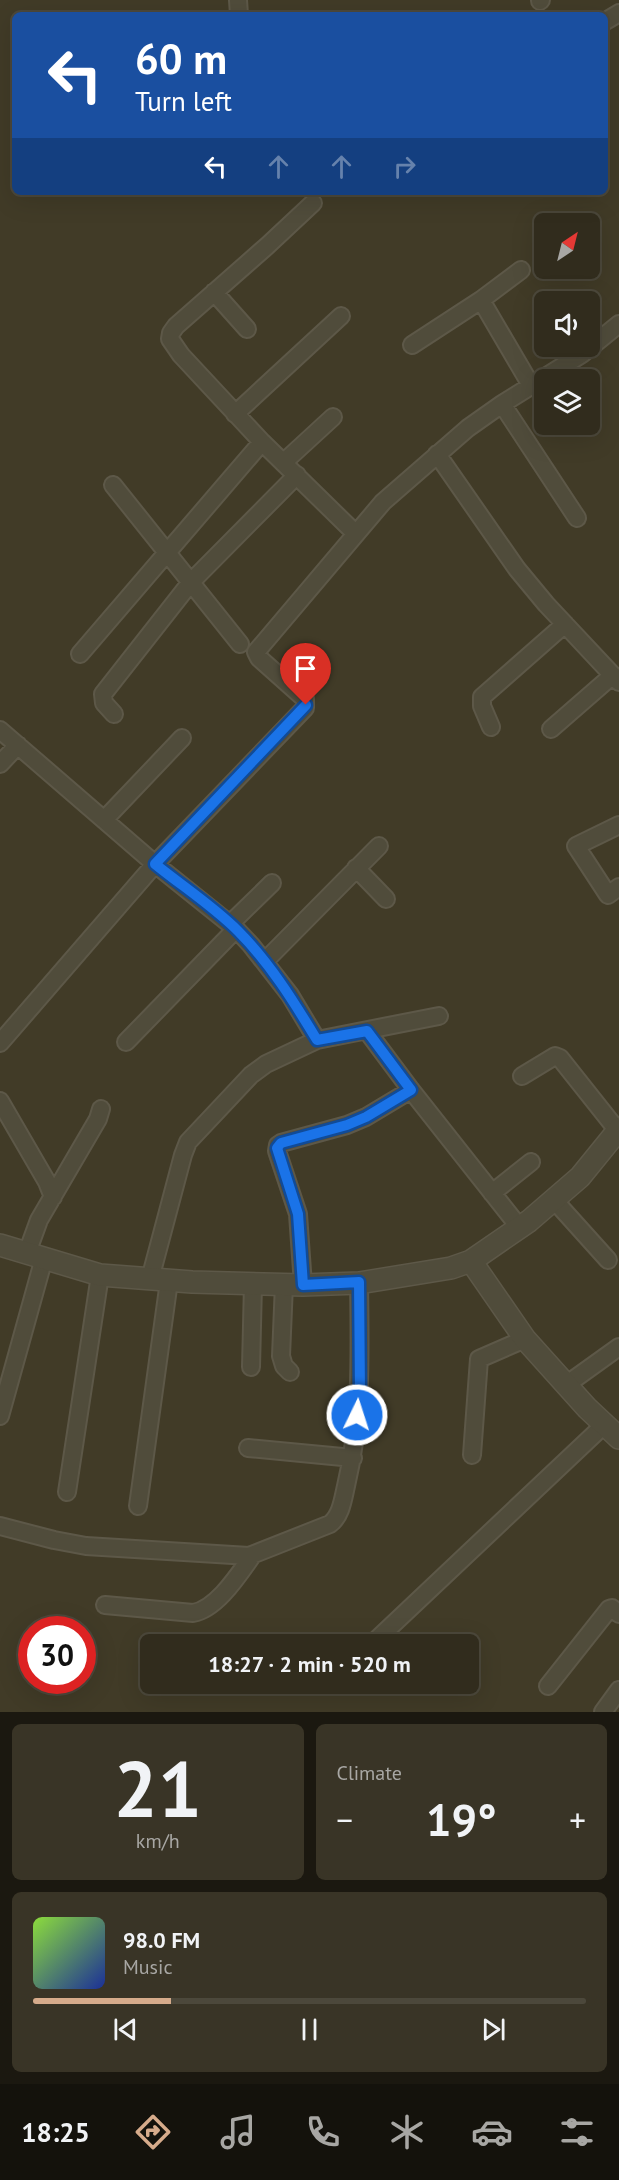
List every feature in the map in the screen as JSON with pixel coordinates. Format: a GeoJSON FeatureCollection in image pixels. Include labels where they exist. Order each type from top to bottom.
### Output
{"type":"FeatureCollection","features":[{"type":"Feature","properties":{"kind":"street"},"geometry":{"type":"LineString","coordinates":[[313,203],[176,326],[170,339],[181,356],[262,442],[355,533]]}},
{"type":"Feature","properties":{"kind":"street"},"geometry":{"type":"LineString","coordinates":[[412,345],[481,300],[521,270]]}},
{"type":"Feature","properties":{"kind":"street"},"geometry":{"type":"LineString","coordinates":[[214,292],[247,328]]}},
{"type":"Feature","properties":{"kind":"street"},"geometry":{"type":"LineString","coordinates":[[481,300],[532,387]]}},
{"type":"Feature","properties":{"kind":"street"},"geometry":{"type":"LineString","coordinates":[[236,414],[341,316]]}},
{"type":"Feature","properties":{"kind":"street"},"geometry":{"type":"LineString","coordinates":[[0,1043],[155,864],[305,708],[305,699],[259,658],[256,652],[355,533],[383,502],[468,428],[582,354],[619,324]]}},
{"type":"Feature","properties":{"kind":"street"},"geometry":{"type":"LineString","coordinates":[[502,404],[577,518]]}},
{"type":"Feature","properties":{"kind":"street"},"geometry":{"type":"LineString","coordinates":[[284,462],[333,417]]}},
{"type":"Feature","properties":{"kind":"street"},"geometry":{"type":"LineString","coordinates":[[80,654],[262,442]]}},
{"type":"Feature","properties":{"kind":"street"},"geometry":{"type":"LineString","coordinates":[[437,454],[517,569],[616,678],[551,729]]}},
{"type":"Feature","properties":{"kind":"street"},"geometry":{"type":"LineString","coordinates":[[114,714],[104,703],[103,694],[191,582],[297,475]]}},
{"type":"Feature","properties":{"kind":"street"},"geometry":{"type":"LineString","coordinates":[[113,485],[240,644]]}},
{"type":"Feature","properties":{"kind":"street"},"geometry":{"type":"LineString","coordinates":[[491,728],[482,706],[482,697],[565,624]]}},
{"type":"Feature","properties":{"kind":"street"},"geometry":{"type":"LineString","coordinates":[[0,730],[155,864],[233,927],[265,961],[290,995],[317,1040]]}},
{"type":"Feature","properties":{"kind":"street"},"geometry":{"type":"LineString","coordinates":[[104,820],[182,738]]}},
{"type":"Feature","properties":{"kind":"street"},"geometry":{"type":"LineString","coordinates":[[0,764],[18,745]]}},
{"type":"Feature","properties":{"kind":"street"},"geometry":{"type":"LineString","coordinates":[[619,825],[576,844],[576,847],[608,895],[619,887]]}},
{"type":"Feature","properties":{"kind":"street"},"geometry":{"type":"LineString","coordinates":[[265,961],[379,846]]}},
{"type":"Feature","properties":{"kind":"street"},"geometry":{"type":"LineString","coordinates":[[356,868],[386,899]]}},
{"type":"Feature","properties":{"kind":"street"},"geometry":{"type":"LineString","coordinates":[[126,1042],[272,883]]}},
{"type":"Feature","properties":{"kind":"street"},"geometry":{"type":"LineString","coordinates":[[138,1506],[159,1280],[183,1155],[188,1142],[251,1075],[266,1064],[317,1040],[440,1016]]}},
{"type":"Feature","properties":{"kind":"street"},"geometry":{"type":"LineString","coordinates":[[367,1031],[520,1228]]}},
{"type":"Feature","properties":{"kind":"street"},"geometry":{"type":"LineString","coordinates":[[0,1245],[100,1275],[159,1280],[293,1285],[359,1282],[451,1268],[471,1261],[520,1228],[580,1177],[619,1130],[560,1058],[555,1056],[522,1076]]}},
{"type":"Feature","properties":{"kind":"street"},"geometry":{"type":"LineString","coordinates":[[290,1372],[284,1366],[281,1356],[293,1285],[298,1214],[277,1151],[278,1146],[281,1143],[366,1117],[411,1090]]}},
{"type":"Feature","properties":{"kind":"street"},"geometry":{"type":"LineString","coordinates":[[0,1101],[47,1182],[53,1197]]}},
{"type":"Feature","properties":{"kind":"street"},"geometry":{"type":"LineString","coordinates":[[0,1416],[35,1255],[39,1220],[98,1119],[101,1109]]}},
{"type":"Feature","properties":{"kind":"street"},"geometry":{"type":"LineString","coordinates":[[492,1193],[531,1162]]}},
{"type":"Feature","properties":{"kind":"street"},"geometry":{"type":"LineString","coordinates":[[554,1200],[608,1260]]}},
{"type":"Feature","properties":{"kind":"street"},"geometry":{"type":"LineString","coordinates":[[383,1634],[612,1432],[566,1386],[525,1339],[471,1261]]}},
{"type":"Feature","properties":{"kind":"street"},"geometry":{"type":"LineString","coordinates":[[67,1492],[100,1275]]}},
{"type":"Feature","properties":{"kind":"street"},"geometry":{"type":"LineString","coordinates":[[0,1526],[86,1546],[252,1556],[333,1522],[343,1500],[353,1458],[360,1393],[359,1282]]}},
{"type":"Feature","properties":{"kind":"street"},"geometry":{"type":"LineString","coordinates":[[251,1367],[253,1284]]}},
{"type":"Feature","properties":{"kind":"street"},"geometry":{"type":"LineString","coordinates":[[472,1455],[479,1359],[525,1339]]}},
{"type":"Feature","properties":{"kind":"street"},"geometry":{"type":"LineString","coordinates":[[566,1386],[619,1347]]}},
{"type":"Feature","properties":{"kind":"street"},"geometry":{"type":"LineString","coordinates":[[248,1448],[353,1458]]}},
{"type":"Feature","properties":{"kind":"street"},"geometry":{"type":"LineString","coordinates":[[105,1605],[194,1613],[202,1611],[216,1600],[236,1578],[252,1556]]}},
{"type":"Feature","properties":{"kind":"street"},"geometry":{"type":"LineString","coordinates":[[548,1686],[609,1608],[619,1614]]}},
{"type":"Feature","properties":{"kind":"street"},"geometry":{"type":"LineString","coordinates":[[603,1712],[619,1690]]}},
{"type":"Feature","properties":{"kind":"route"},"geometry":{"type":"LineString","coordinates":[[306,705],[155,864],[236,929],[251,945],[290,995],[317,1040],[367,1031],[411,1090],[366,1117],[347,1125],[281,1143],[277,1148],[298,1214],[303,1285],[359,1282],[360,1393],[357,1415]]}}]}
